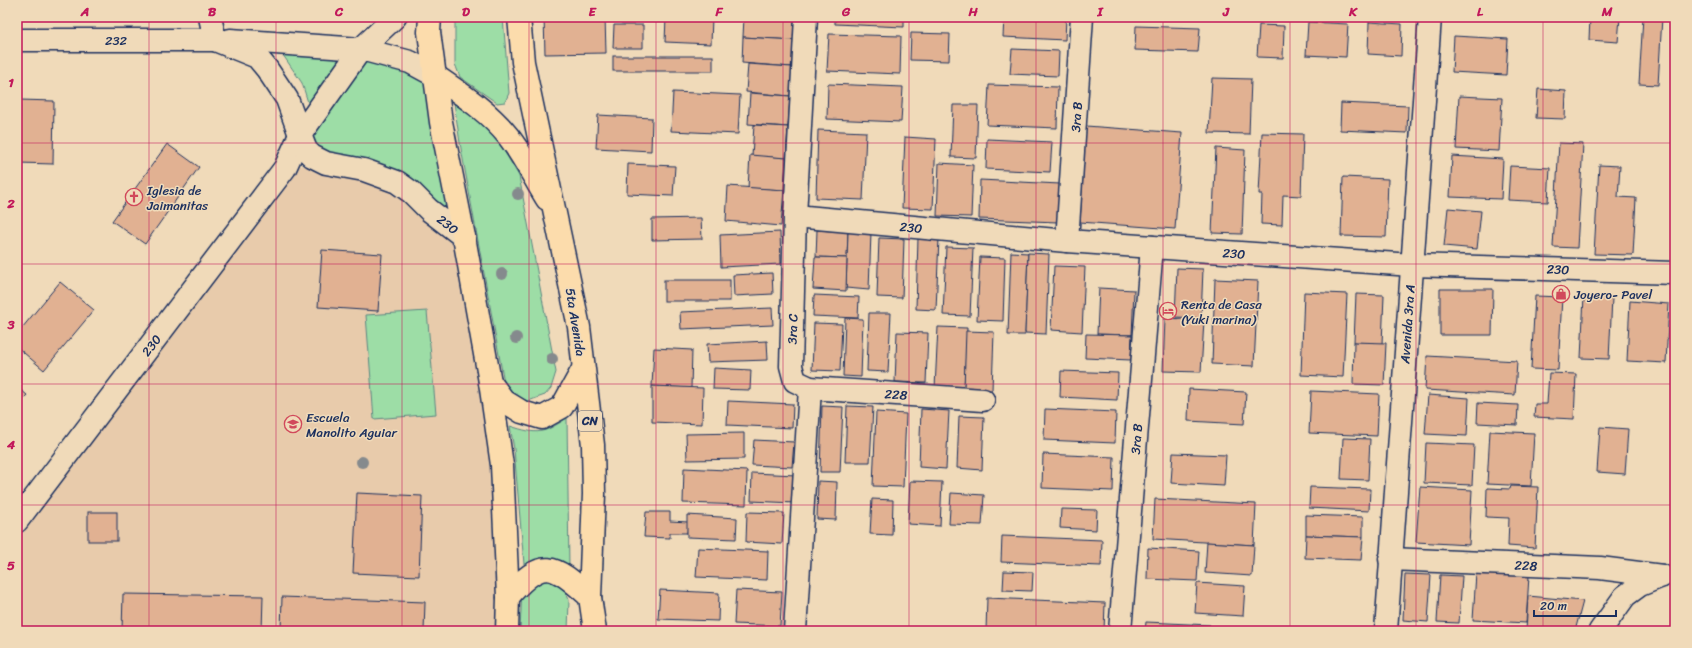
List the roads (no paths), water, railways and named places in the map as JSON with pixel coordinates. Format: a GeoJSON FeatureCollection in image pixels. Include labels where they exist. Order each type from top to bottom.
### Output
{"type":"FeatureCollection","features":[{"type":"Feature","properties":{"kind":"highway"},"geometry":{"type":"LineString","coordinates":[[430,17],[429,32],[441,122],[464,237],[490,382],[502,466],[508,597],[507,631]]}},
{"type":"Feature","properties":{"kind":"highway","name":"5ta Avenida"},"geometry":{"type":"LineString","coordinates":[[519,17],[523,62],[579,327],[593,445],[594,494],[590,597],[595,631]]}},
{"type":"Feature","properties":{"kind":"highway"},"geometry":{"type":"LineString","coordinates":[[434,75],[471,101],[494,121],[508,136],[556,214]]}},
{"type":"Feature","properties":{"kind":"highway"},"geometry":{"type":"LineString","coordinates":[[490,382],[504,401],[522,412],[542,418],[562,407],[583,369]]}},
{"type":"Feature","properties":{"kind":"highway"},"geometry":{"type":"LineString","coordinates":[[508,597],[523,579],[533,572],[544,568],[563,573],[590,597]]}},
{"type":"Feature","properties":{"kind":"street"},"geometry":{"type":"LineString","coordinates":[[210,17],[215,40]]}},
{"type":"Feature","properties":{"kind":"street"},"geometry":{"type":"LineString","coordinates":[[361,49],[395,17]]}},
{"type":"Feature","properties":{"kind":"street","name":"3ra C"},"geometry":{"type":"LineString","coordinates":[[806,17],[795,216],[790,366],[795,381],[810,388]]}},
{"type":"Feature","properties":{"kind":"street","name":"3ra B"},"geometry":{"type":"LineString","coordinates":[[1067,241],[1082,17]]}},
{"type":"Feature","properties":{"kind":"street","name":"Avenida 3ra A"},"geometry":{"type":"LineString","coordinates":[[1386,631],[1430,17]]}},
{"type":"Feature","properties":{"kind":"street","name":"232"},"geometry":{"type":"LineString","coordinates":[[17,40],[215,40],[361,49],[410,62],[434,75]]}},
{"type":"Feature","properties":{"kind":"street","name":"232"},"geometry":{"type":"LineString","coordinates":[[215,40],[257,57],[287,99],[300,135]]}},
{"type":"Feature","properties":{"kind":"street","name":"230"},"geometry":{"type":"LineString","coordinates":[[17,521],[285,168],[300,135],[361,49]]}},
{"type":"Feature","properties":{"kind":"street","name":"230"},"geometry":{"type":"LineString","coordinates":[[300,135],[306,150],[312,156],[326,163],[364,170],[397,182],[464,237]]}},
{"type":"Feature","properties":{"kind":"street","name":"230"},"geometry":{"type":"LineString","coordinates":[[285,168],[326,163]]}},
{"type":"Feature","properties":{"kind":"street","name":"230"},"geometry":{"type":"LineString","coordinates":[[795,216],[1067,241],[1412,265],[1675,273]]}},
{"type":"Feature","properties":{"kind":"street","name":"3ra B"},"geometry":{"type":"LineString","coordinates":[[1120,631],[1152,247]]}},
{"type":"Feature","properties":{"kind":"street"},"geometry":{"type":"LineString","coordinates":[[795,631],[810,388]]}},
{"type":"Feature","properties":{"kind":"street","name":"228"},"geometry":{"type":"LineString","coordinates":[[810,388],[983,400]]}},
{"type":"Feature","properties":{"kind":"street","name":"228"},"geometry":{"type":"LineString","coordinates":[[1390,559],[1600,568],[1668,576]]}},
{"type":"Feature","properties":{"kind":"street"},"geometry":{"type":"LineString","coordinates":[[1600,631],[1625,596],[1640,585],[1668,576]]}},
{"type":"Feature","properties":{"kind":"place","name":"Iglesia de Jaimanitas"},"geometry":{"type":"Point","coordinates":[134,197]}},
{"type":"Feature","properties":{"kind":"place","name":"Joyero- Pavel"},"geometry":{"type":"Point","coordinates":[1561,294]}},
{"type":"Feature","properties":{"kind":"place","name":"Renta de Casa (Yuki marina)"},"geometry":{"type":"Point","coordinates":[1168,311]}},
{"type":"Feature","properties":{"kind":"place","name":"Escuela Manolito Aguiar"},"geometry":{"type":"Point","coordinates":[293,424]}}]}
